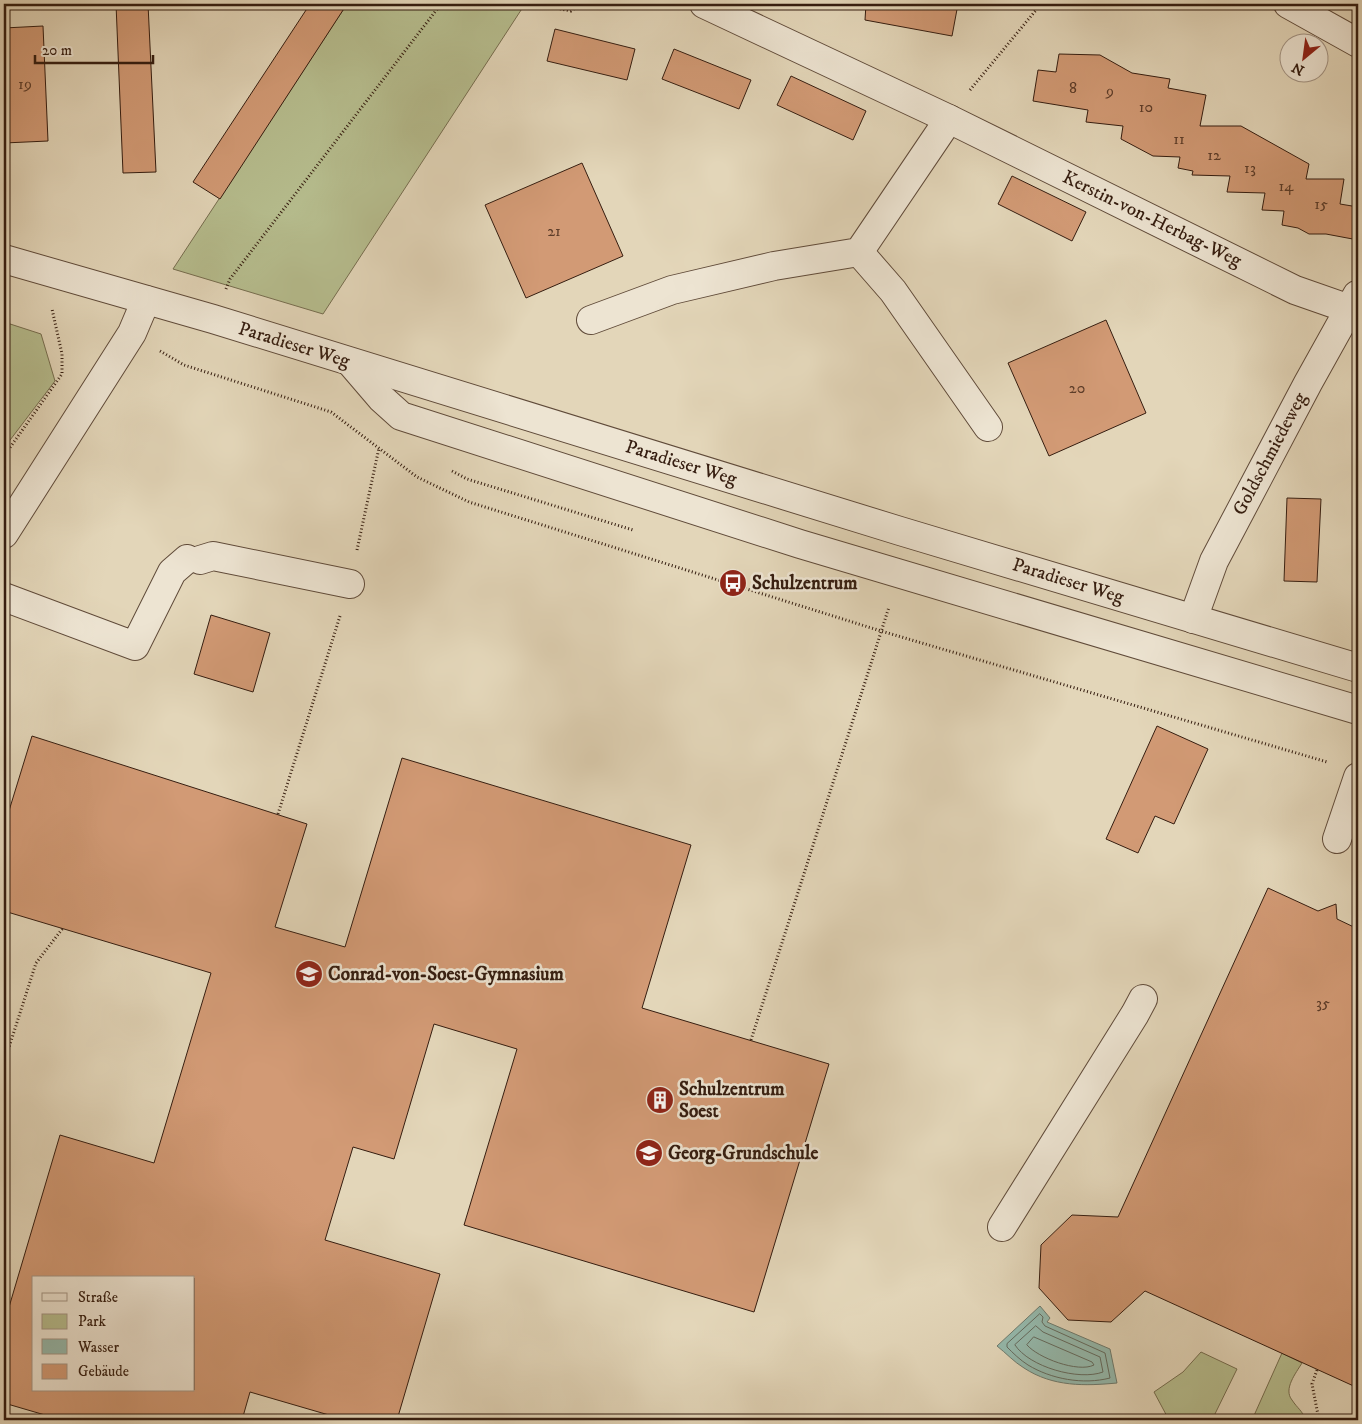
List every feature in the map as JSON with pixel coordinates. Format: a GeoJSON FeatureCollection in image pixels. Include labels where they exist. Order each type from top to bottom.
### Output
{"type":"FeatureCollection","features":[{"type":"Feature","properties":{"kind":"street","name":"Kerstin-von-Herbag-Weg"},"geometry":{"type":"LineString","coordinates":[[704,4],[949,119],[1294,290],[1355,305]]}},
{"type":"Feature","properties":{"kind":"street"},"geometry":{"type":"LineString","coordinates":[[1288,4],[1358,43]]}},
{"type":"Feature","properties":{"kind":"street"},"geometry":{"type":"LineString","coordinates":[[591,320],[672,290],[774,266],[859,252],[949,119]]}},
{"type":"Feature","properties":{"kind":"street"},"geometry":{"type":"LineString","coordinates":[[859,252],[893,291],[988,427]]}},
{"type":"Feature","properties":{"kind":"street","name":"Paradieser Weg"},"geometry":{"type":"LineString","coordinates":[[4,259],[213,320],[1358,668]]}},
{"type":"Feature","properties":{"kind":"street"},"geometry":{"type":"LineString","coordinates":[[4,534],[132,333],[146,300]]}},
{"type":"Feature","properties":{"kind":"street","name":"Goldschmiedeweg"},"geometry":{"type":"LineString","coordinates":[[1193,619],[1214,561],[1355,305]]}},
{"type":"Feature","properties":{"kind":"street"},"geometry":{"type":"LineString","coordinates":[[351,363],[381,398],[401,416],[800,544],[1358,710]]}},
{"type":"Feature","properties":{"kind":"street"},"geometry":{"type":"LineString","coordinates":[[4,597],[135,646],[172,572],[194,559],[213,556],[350,584]]}},
{"type":"Feature","properties":{"kind":"street"},"geometry":{"type":"LineString","coordinates":[[1222,670],[1234,631]]}},
{"type":"Feature","properties":{"kind":"street"},"geometry":{"type":"LineString","coordinates":[[1337,840],[1358,777]]}},
{"type":"Feature","properties":{"kind":"street"},"geometry":{"type":"LineString","coordinates":[[1002,1227],[1135,1014],[1142,999]]}},
{"type":"Feature","properties":{"kind":"path"},"geometry":{"type":"LineString","coordinates":[[213,320],[230,279],[440,4]]}},
{"type":"Feature","properties":{"kind":"path"},"geometry":{"type":"LineString","coordinates":[[536,4],[571,11],[580,4]]}},
{"type":"Feature","properties":{"kind":"path"},"geometry":{"type":"LineString","coordinates":[[949,119],[1041,4]]}},
{"type":"Feature","properties":{"kind":"path"},"geometry":{"type":"LineString","coordinates":[[4,456],[62,374],[62,354],[41,270]]}},
{"type":"Feature","properties":{"kind":"path"},"geometry":{"type":"LineString","coordinates":[[132,333],[184,366],[331,412],[417,477],[469,502],[881,630],[1330,763]]}},
{"type":"Feature","properties":{"kind":"path"},"geometry":{"type":"LineString","coordinates":[[751,1040],[899,574]]}},
{"type":"Feature","properties":{"kind":"path"},"geometry":{"type":"LineString","coordinates":[[4,1063],[36,962],[63,928]]}},
{"type":"Feature","properties":{"kind":"path"},"geometry":{"type":"LineString","coordinates":[[1317,1370],[1312,1384],[1319,1420]]}},
{"type":"Feature","properties":{"kind":"green space"},"geometry":{"type":"Polygon","coordinates":[[[340,4],[525,4],[323,314],[173,269],[345,7],[340,4]]]}},
{"type":"Feature","properties":{"kind":"green space"},"geometry":{"type":"Polygon","coordinates":[[[4,322],[41,334],[55,381],[4,448],[4,322]]]}},
{"type":"Feature","properties":{"kind":"green space"},"geometry":{"type":"Polygon","coordinates":[[[1201,1352],[1237,1369],[1212,1420],[1169,1420],[1154,1392],[1183,1372],[1201,1352]]]}},
{"type":"Feature","properties":{"kind":"green space"},"geometry":{"type":"Polygon","coordinates":[[[1282,1353],[1302,1363],[1291,1381],[1289,1391],[1292,1400],[1306,1420],[1252,1420],[1282,1353]]]}},
{"type":"Feature","properties":{"kind":"water"},"geometry":{"type":"Polygon","coordinates":[[[1040,1306],[1050,1318],[1047,1322],[1110,1349],[1117,1383],[1081,1385],[1046,1379],[1020,1366],[997,1346],[1040,1306]]]}},
{"type":"Feature","properties":{"kind":"building"},"geometry":{"type":"Polygon","coordinates":[[[116,4],[148,4],[156,172],[123,173],[116,4]]]}},
{"type":"Feature","properties":{"kind":"building"},"geometry":{"type":"Polygon","coordinates":[[[310,4],[347,4],[220,199],[193,182],[310,4]]]}},
{"type":"Feature","properties":{"kind":"building"},"geometry":{"type":"Polygon","coordinates":[[[866,4],[958,4],[952,36],[865,20],[866,4]]]}},
{"type":"Feature","properties":{"kind":"building"},"geometry":{"type":"Polygon","coordinates":[[[43,26],[48,141],[4,143],[4,28],[43,26]]]}},
{"type":"Feature","properties":{"kind":"building"},"geometry":{"type":"Polygon","coordinates":[[[555,29],[635,49],[627,80],[547,61],[555,29]]]}},
{"type":"Feature","properties":{"kind":"building"},"geometry":{"type":"Polygon","coordinates":[[[674,49],[751,80],[739,109],[662,79],[674,49]]]}},
{"type":"Feature","properties":{"kind":"building"},"geometry":{"type":"Polygon","coordinates":[[[1059,54],[1100,55],[1132,73],[1170,79],[1168,88],[1206,95],[1200,126],[1241,126],[1309,164],[1306,179],[1344,179],[1340,204],[1358,207],[1358,240],[1326,234],[1309,234],[1298,228],[1282,225],[1284,211],[1262,210],[1265,193],[1227,192],[1230,176],[1192,175],[1193,171],[1178,168],[1180,157],[1153,156],[1121,139],[1123,126],[1086,122],[1088,110],[1033,101],[1038,70],[1056,72],[1059,54]]]}},
{"type":"Feature","properties":{"kind":"building"},"geometry":{"type":"Polygon","coordinates":[[[791,76],[866,111],[853,140],[777,105],[791,76]]]}},
{"type":"Feature","properties":{"kind":"building"},"geometry":{"type":"Polygon","coordinates":[[[582,163],[623,256],[526,298],[485,205],[582,163]]]}},
{"type":"Feature","properties":{"kind":"building"},"geometry":{"type":"Polygon","coordinates":[[[1012,176],[1086,212],[1072,241],[998,204],[1012,176]]]}},
{"type":"Feature","properties":{"kind":"building"},"geometry":{"type":"Polygon","coordinates":[[[1106,320],[1146,413],[1049,456],[1008,363],[1106,320]]]}},
{"type":"Feature","properties":{"kind":"building"},"geometry":{"type":"Polygon","coordinates":[[[1287,498],[1321,499],[1317,582],[1284,581],[1287,498]]]}},
{"type":"Feature","properties":{"kind":"building"},"geometry":{"type":"Polygon","coordinates":[[[211,615],[270,633],[253,692],[194,674],[211,615]]]}},
{"type":"Feature","properties":{"kind":"building"},"geometry":{"type":"Polygon","coordinates":[[[1157,726],[1208,749],[1174,824],[1155,816],[1138,853],[1106,839],[1157,726]]]}},
{"type":"Feature","properties":{"kind":"building","name":"Schulzentrum Soest"},"geometry":{"type":"Polygon","coordinates":[[[32,736],[307,824],[275,927],[345,947],[402,758],[691,845],[642,1008],[829,1064],[754,1312],[464,1225],[517,1049],[434,1024],[394,1159],[353,1147],[325,1240],[440,1274],[397,1420],[346,1420],[250,1392],[242,1420],[62,1420],[4,1403],[4,1324],[60,1135],[154,1163],[211,973],[4,911],[4,827],[32,736]]]}},
{"type":"Feature","properties":{"kind":"building"},"geometry":{"type":"Polygon","coordinates":[[[1268,888],[1318,911],[1336,904],[1337,919],[1358,929],[1358,1388],[1145,1291],[1111,1322],[1068,1320],[1039,1288],[1041,1245],[1072,1215],[1118,1217],[1268,888]]]}},
{"type":"Feature","properties":{"kind":"place","name":"Schulzentrum"},"geometry":{"type":"Point","coordinates":[733,583]}},
{"type":"Feature","properties":{"kind":"place","name":"Conrad-von-Soest-Gymnasium"},"geometry":{"type":"Point","coordinates":[309,974]}},
{"type":"Feature","properties":{"kind":"place","name":"Schulzentrum Soest"},"geometry":{"type":"Point","coordinates":[660,1100]}},
{"type":"Feature","properties":{"kind":"place","name":"Georg-Grundschule"},"geometry":{"type":"Point","coordinates":[649,1153]}}]}
